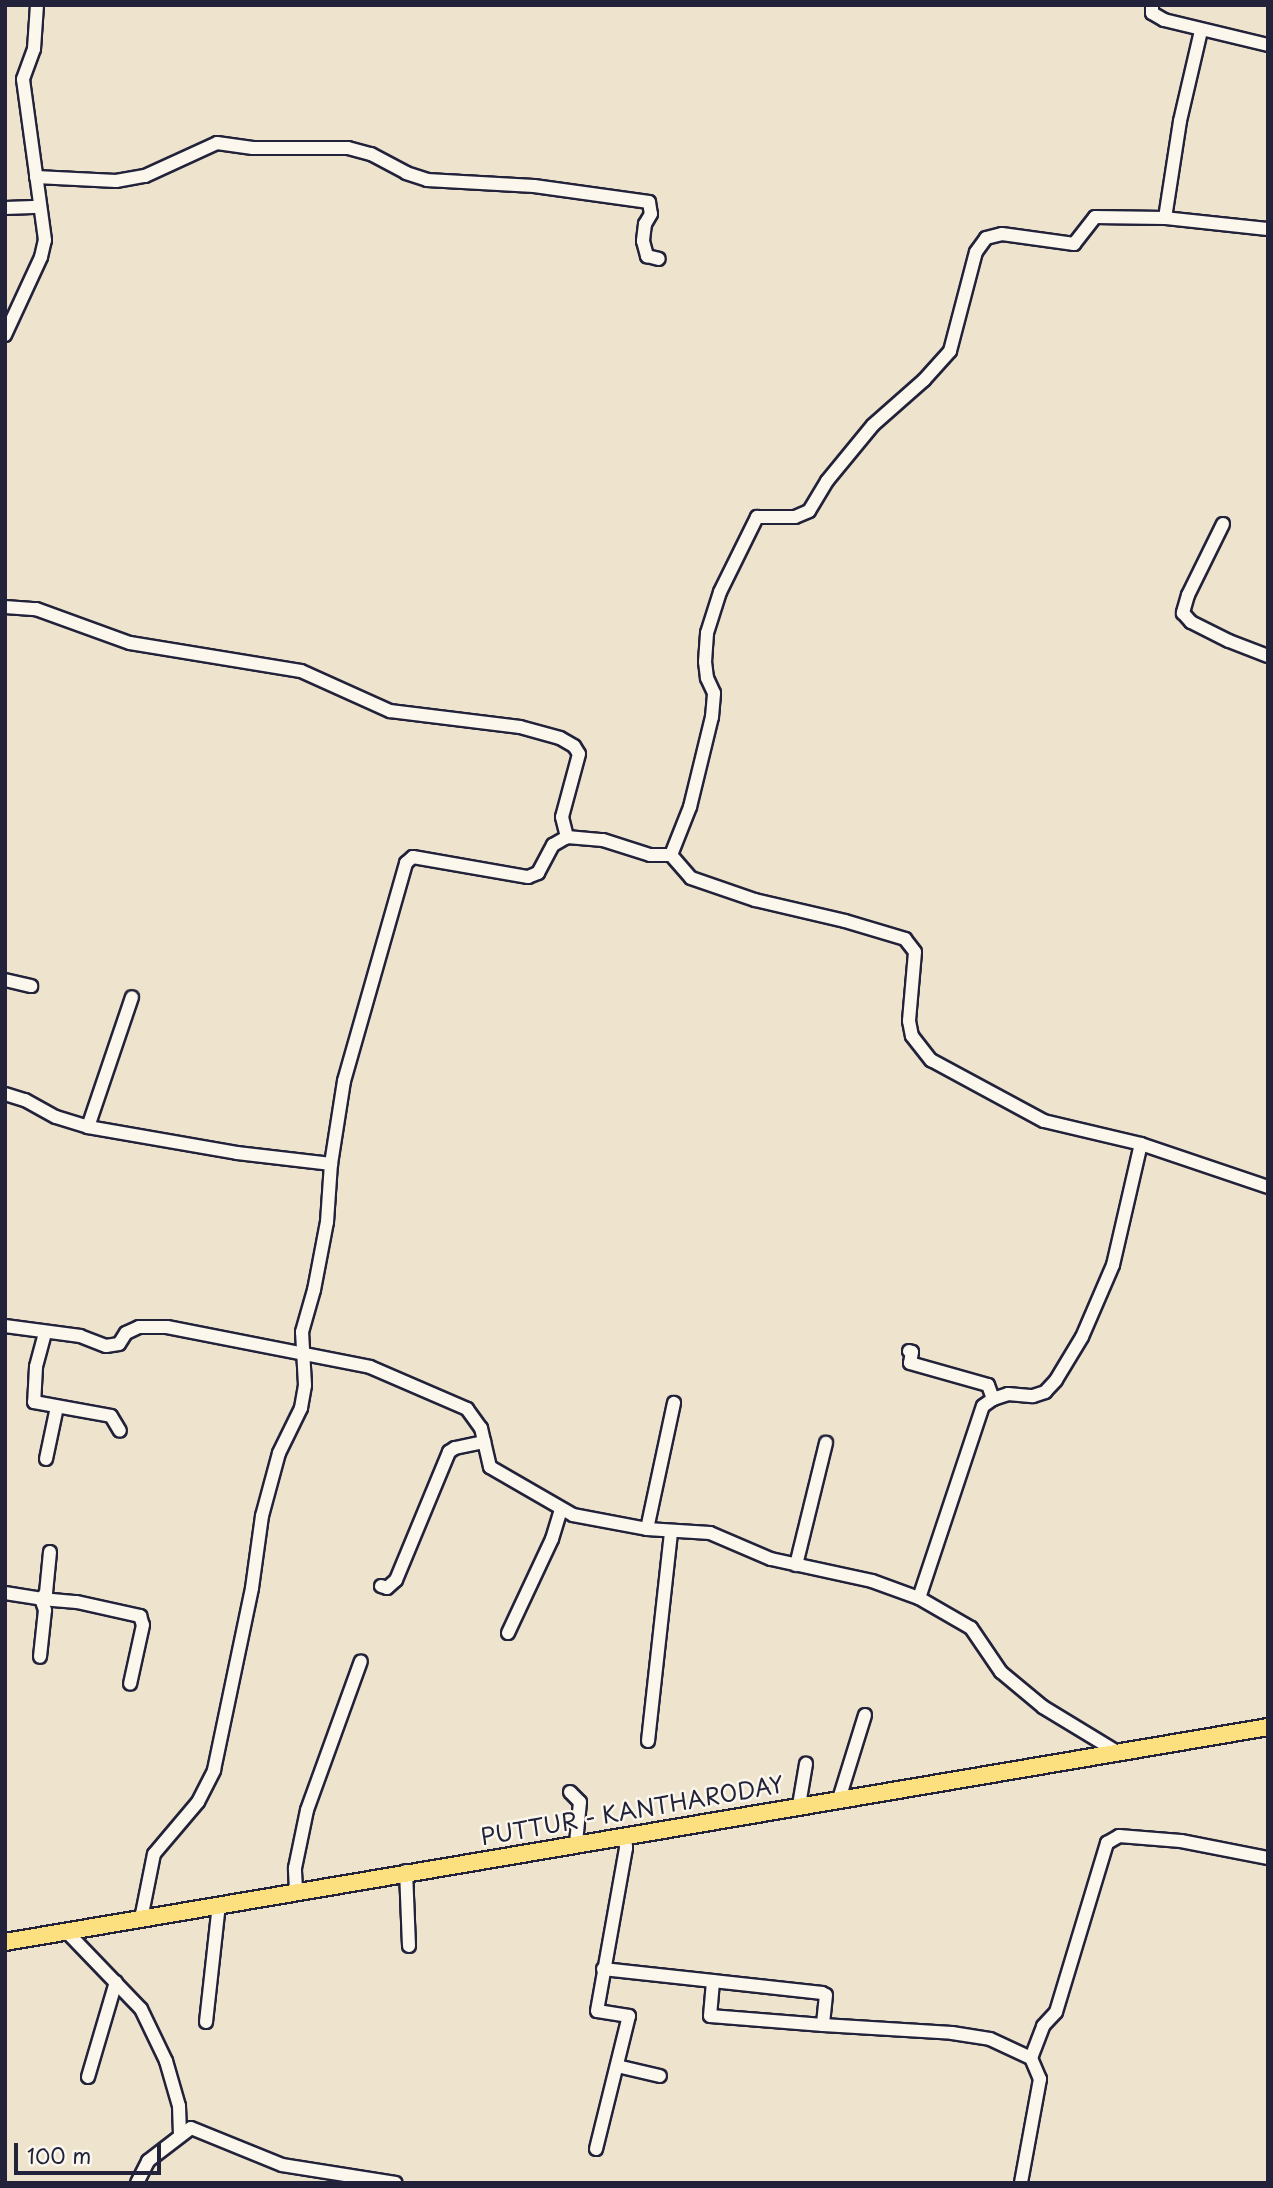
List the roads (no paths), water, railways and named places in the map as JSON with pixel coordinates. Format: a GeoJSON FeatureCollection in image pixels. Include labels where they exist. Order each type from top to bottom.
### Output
{"type":"FeatureCollection","features":[{"type":"Feature","properties":{"kind":"main road","name":"PUTTUR - KANTHARODAY"},"geometry":{"type":"LineString","coordinates":[[5,1942],[406,1871],[1268,1727]]}},
{"type":"Feature","properties":{"kind":"street"},"geometry":{"type":"LineString","coordinates":[[5,335],[41,257],[45,240],[23,79],[34,48],[37,5]]}},
{"type":"Feature","properties":{"kind":"street"},"geometry":{"type":"LineString","coordinates":[[1152,5],[1152,13],[1164,20],[1268,45]]}},
{"type":"Feature","properties":{"kind":"street"},"geometry":{"type":"LineString","coordinates":[[1166,218],[1180,121],[1201,31]]}},
{"type":"Feature","properties":{"kind":"street"},"geometry":{"type":"LineString","coordinates":[[36,177],[116,181],[145,176],[218,143],[253,148],[348,148],[370,154],[406,173],[427,180],[534,186],[649,202],[651,214],[645,224],[643,241],[647,256],[659,259]]}},
{"type":"Feature","properties":{"kind":"street"},"geometry":{"type":"LineString","coordinates":[[5,208],[40,207]]}},
{"type":"Feature","properties":{"kind":"street"},"geometry":{"type":"LineString","coordinates":[[671,855],[690,807],[712,717],[714,693],[707,678],[705,662],[707,633],[720,592],[757,517],[795,517],[808,511],[827,481],[873,425],[924,380],[950,351],[976,252],[986,237],[1002,234],[1073,244],[1095,217],[1166,218],[1268,229]]}},
{"type":"Feature","properties":{"kind":"street"},"geometry":{"type":"LineString","coordinates":[[1223,524],[1188,595],[1183,613],[1191,622],[1268,656]]}},
{"type":"Feature","properties":{"kind":"street"},"geometry":{"type":"LineString","coordinates":[[5,607],[36,609],[130,643],[301,671],[390,711],[520,727],[560,738],[573,746],[579,754],[562,817],[566,836]]}},
{"type":"Feature","properties":{"kind":"street"},"geometry":{"type":"LineString","coordinates":[[141,1919],[154,1854],[198,1802],[214,1770],[252,1588],[262,1516],[279,1453],[301,1408],[305,1385],[301,1354],[302,1332],[314,1290],[327,1222],[331,1164],[344,1081],[406,863],[413,857],[528,877],[538,873],[553,845],[566,836],[603,839],[650,855],[671,855],[691,878],[755,900],[845,920],[905,939],[915,952],[909,1021],[912,1036],[931,1060],[1044,1121],[1141,1144],[1268,1187]]}},
{"type":"Feature","properties":{"kind":"street"},"geometry":{"type":"LineString","coordinates":[[5,979],[31,986]]}},
{"type":"Feature","properties":{"kind":"street"},"geometry":{"type":"LineString","coordinates":[[88,1127],[132,997]]}},
{"type":"Feature","properties":{"kind":"street"},"geometry":{"type":"LineString","coordinates":[[5,1094],[25,1100],[56,1117],[88,1127],[237,1153],[331,1164]]}},
{"type":"Feature","properties":{"kind":"street"},"geometry":{"type":"LineString","coordinates":[[919,1598],[983,1406],[993,1398],[1009,1394],[1033,1396],[1045,1392],[1056,1380],[1082,1338],[1113,1265],[1141,1144]]}},
{"type":"Feature","properties":{"kind":"street"},"geometry":{"type":"LineString","coordinates":[[5,1326],[80,1336],[106,1346],[119,1344],[126,1333],[139,1327],[167,1327],[370,1367],[467,1409],[481,1428],[489,1467],[573,1515],[647,1529],[710,1533],[771,1559],[872,1581],[919,1598],[971,1628],[1000,1672],[1043,1707],[1117,1752]]}},
{"type":"Feature","properties":{"kind":"street"},"geometry":{"type":"LineString","coordinates":[[45,1333],[32,1394],[34,1402],[111,1416],[120,1431]]}},
{"type":"Feature","properties":{"kind":"street"},"geometry":{"type":"LineString","coordinates":[[909,1351],[912,1352],[909,1363],[988,1385],[993,1398]]}},
{"type":"Feature","properties":{"kind":"street"},"geometry":{"type":"LineString","coordinates":[[647,1529],[674,1403]]}},
{"type":"Feature","properties":{"kind":"street"},"geometry":{"type":"LineString","coordinates":[[46,1459],[57,1407]]}},
{"type":"Feature","properties":{"kind":"street"},"geometry":{"type":"LineString","coordinates":[[381,1586],[387,1588],[396,1580],[449,1452],[454,1448],[484,1442]]}},
{"type":"Feature","properties":{"kind":"street"},"geometry":{"type":"LineString","coordinates":[[796,1565],[826,1443]]}},
{"type":"Feature","properties":{"kind":"street"},"geometry":{"type":"LineString","coordinates":[[508,1633],[552,1539],[561,1509]]}},
{"type":"Feature","properties":{"kind":"street"},"geometry":{"type":"LineString","coordinates":[[648,1741],[671,1531]]}},
{"type":"Feature","properties":{"kind":"street"},"geometry":{"type":"LineString","coordinates":[[41,1599],[46,1593],[50,1552]]}},
{"type":"Feature","properties":{"kind":"street"},"geometry":{"type":"LineString","coordinates":[[5,1593],[77,1602],[140,1616],[143,1625],[130,1684]]}},
{"type":"Feature","properties":{"kind":"street"},"geometry":{"type":"LineString","coordinates":[[40,1657],[45,1609],[41,1599]]}},
{"type":"Feature","properties":{"kind":"street"},"geometry":{"type":"LineString","coordinates":[[296,1890],[295,1868],[307,1810],[361,1661]]}},
{"type":"Feature","properties":{"kind":"street"},"geometry":{"type":"LineString","coordinates":[[839,1799],[864,1715]]}},
{"type":"Feature","properties":{"kind":"street"},"geometry":{"type":"LineString","coordinates":[[799,1805],[806,1764]]}},
{"type":"Feature","properties":{"kind":"street"},"geometry":{"type":"LineString","coordinates":[[570,1792],[580,1802],[576,1843]]}},
{"type":"Feature","properties":{"kind":"street"},"geometry":{"type":"LineString","coordinates":[[596,2149],[629,2016],[597,2011],[626,1848],[625,1835]]}},
{"type":"Feature","properties":{"kind":"street"},"geometry":{"type":"LineString","coordinates":[[1031,2058],[1043,2026],[1056,2012],[1107,1843],[1119,1836],[1181,1842],[1268,1858]]}},
{"type":"Feature","properties":{"kind":"street"},"geometry":{"type":"LineString","coordinates":[[406,1871],[410,1946]]}},
{"type":"Feature","properties":{"kind":"street"},"geometry":{"type":"LineString","coordinates":[[206,2022],[219,1905]]}},
{"type":"Feature","properties":{"kind":"street"},"geometry":{"type":"LineString","coordinates":[[66,1931],[141,2009],[166,2061],[178,2106],[180,2136]]}},
{"type":"Feature","properties":{"kind":"street"},"geometry":{"type":"LineString","coordinates":[[603,1969],[822,1993],[826,1995],[823,2025]]}},
{"type":"Feature","properties":{"kind":"street"},"geometry":{"type":"LineString","coordinates":[[713,1981],[710,2016],[965,2035],[990,2039],[1031,2058],[1040,2079],[1021,2183]]}},
{"type":"Feature","properties":{"kind":"street"},"geometry":{"type":"LineString","coordinates":[[88,2077],[116,1982]]}},
{"type":"Feature","properties":{"kind":"street"},"geometry":{"type":"LineString","coordinates":[[617,2066],[660,2076]]}},
{"type":"Feature","properties":{"kind":"street"},"geometry":{"type":"LineString","coordinates":[[137,2183],[148,2161],[191,2127],[282,2165],[396,2183]]}}]}
